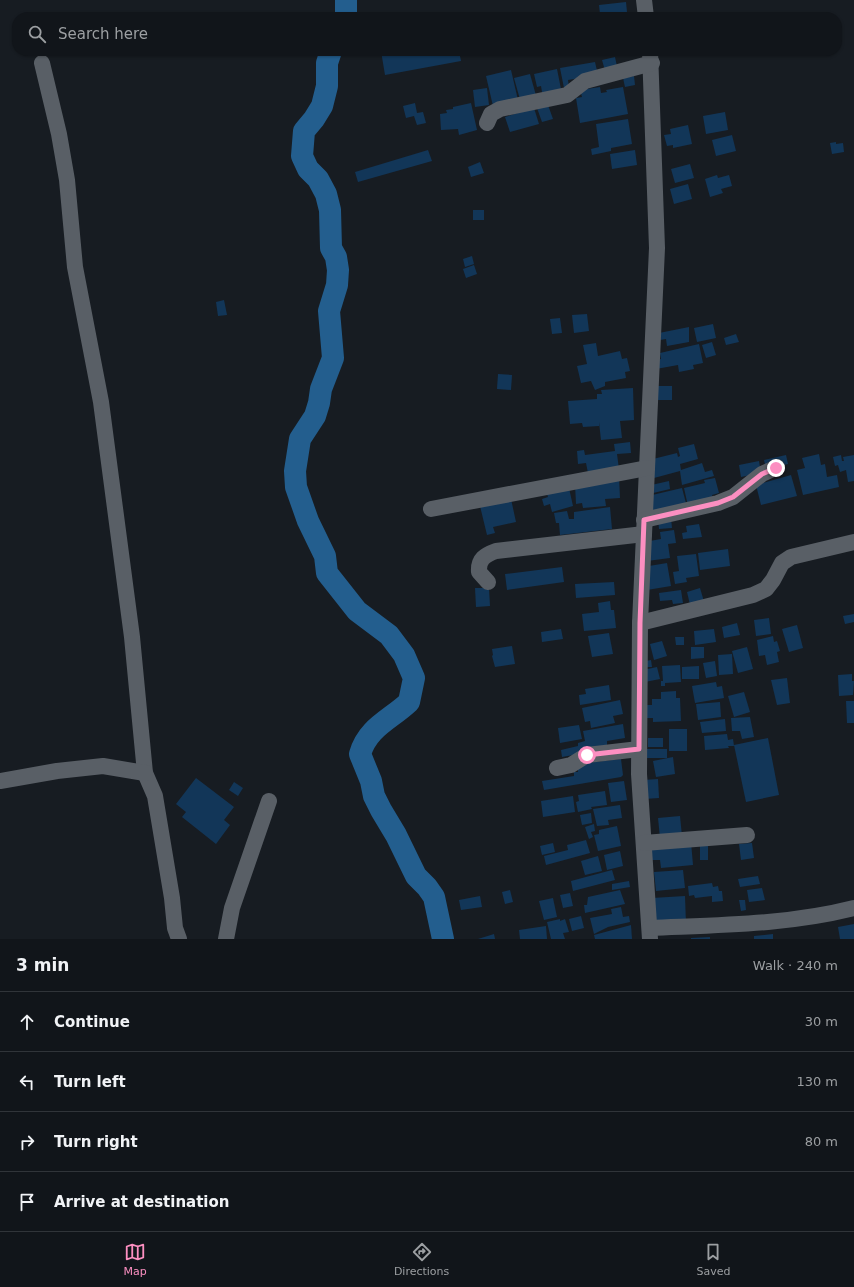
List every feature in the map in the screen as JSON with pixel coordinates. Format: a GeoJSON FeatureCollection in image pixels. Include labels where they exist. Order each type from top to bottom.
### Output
{"type":"FeatureCollection","features":[{"type":"Feature","properties":{"kind":"street"},"geometry":{"type":"LineString","coordinates":[[644,0],[645,12]]}},
{"type":"Feature","properties":{"kind":"street"},"geometry":{"type":"LineString","coordinates":[[487,123],[491,114],[500,109],[567,95],[585,81],[651,57],[657,248],[640,623],[639,749],[639,774],[650,933],[756,924],[824,916],[854,908]]}},
{"type":"Feature","properties":{"kind":"street"},"geometry":{"type":"LineString","coordinates":[[42,63],[59,134],[67,180],[75,268],[101,402],[132,637],[145,773],[155,796],[172,898],[175,928],[180,939]]}},
{"type":"Feature","properties":{"kind":"street"},"geometry":{"type":"LineString","coordinates":[[431,509],[647,468]]}},
{"type":"Feature","properties":{"kind":"street"},"geometry":{"type":"LineString","coordinates":[[488,582],[479,572],[480,561],[484,556],[496,551],[644,527],[733,497],[762,474],[776,468]]}},
{"type":"Feature","properties":{"kind":"street"},"geometry":{"type":"LineString","coordinates":[[640,623],[753,595],[766,589],[773,580],[782,563],[791,557],[854,542]]}},
{"type":"Feature","properties":{"kind":"street"},"geometry":{"type":"LineString","coordinates":[[557,768],[571,765],[587,755],[639,749]]}},
{"type":"Feature","properties":{"kind":"street"},"geometry":{"type":"LineString","coordinates":[[0,781],[57,771],[103,766],[145,773]]}},
{"type":"Feature","properties":{"kind":"street"},"geometry":{"type":"LineString","coordinates":[[226,939],[232,908],[269,801]]}},
{"type":"Feature","properties":{"kind":"street"},"geometry":{"type":"LineString","coordinates":[[644,843],[747,835]]}},
{"type":"Feature","properties":{"kind":"building"},"geometry":{"type":"Polygon","coordinates":[[[626,2],[627,12],[600,12],[599,5],[626,2]]]}},
{"type":"Feature","properties":{"kind":"building"},"geometry":{"type":"Polygon","coordinates":[[[382,56],[460,56],[461,61],[385,75],[382,56]]]}},
{"type":"Feature","properties":{"kind":"building"},"geometry":{"type":"Polygon","coordinates":[[[615,57],[618,71],[606,74],[602,60],[615,57]]]}},
{"type":"Feature","properties":{"kind":"building"},"geometry":{"type":"Polygon","coordinates":[[[595,62],[598,75],[568,80],[569,87],[564,88],[560,68],[595,62]]]}},
{"type":"Feature","properties":{"kind":"building"},"geometry":{"type":"Polygon","coordinates":[[[557,69],[562,94],[543,98],[541,86],[537,87],[534,74],[557,69]]]}},
{"type":"Feature","properties":{"kind":"building"},"geometry":{"type":"Polygon","coordinates":[[[511,70],[518,100],[493,106],[486,76],[511,70]]]}},
{"type":"Feature","properties":{"kind":"building"},"geometry":{"type":"Polygon","coordinates":[[[530,74],[537,99],[521,103],[514,78],[530,74]]]}},
{"type":"Feature","properties":{"kind":"building"},"geometry":{"type":"Polygon","coordinates":[[[634,76],[635,85],[625,87],[623,78],[634,76]]]}},
{"type":"Feature","properties":{"kind":"building"},"geometry":{"type":"Polygon","coordinates":[[[600,87],[601,93],[607,92],[606,90],[623,87],[628,114],[580,123],[576,98],[582,97],[580,90],[600,87]]]}},
{"type":"Feature","properties":{"kind":"building"},"geometry":{"type":"Polygon","coordinates":[[[487,88],[489,105],[475,107],[473,90],[487,88]]]}},
{"type":"Feature","properties":{"kind":"building"},"geometry":{"type":"Polygon","coordinates":[[[415,103],[417,113],[423,112],[426,123],[417,125],[414,116],[406,118],[403,106],[415,103]]]}},
{"type":"Feature","properties":{"kind":"building"},"geometry":{"type":"Polygon","coordinates":[[[471,103],[477,130],[459,135],[458,129],[441,130],[440,114],[447,113],[446,110],[453,109],[453,107],[471,103]]]}},
{"type":"Feature","properties":{"kind":"building"},"geometry":{"type":"Polygon","coordinates":[[[548,105],[553,119],[542,122],[537,108],[548,105]]]}},
{"type":"Feature","properties":{"kind":"building"},"geometry":{"type":"Polygon","coordinates":[[[534,108],[539,124],[510,132],[505,117],[534,108]]]}},
{"type":"Feature","properties":{"kind":"building"},"geometry":{"type":"Polygon","coordinates":[[[725,112],[728,130],[706,134],[703,116],[725,112]]]}},
{"type":"Feature","properties":{"kind":"building"},"geometry":{"type":"Polygon","coordinates":[[[628,119],[632,144],[611,148],[611,151],[592,155],[591,149],[599,147],[596,124],[628,119]]]}},
{"type":"Feature","properties":{"kind":"building"},"geometry":{"type":"Polygon","coordinates":[[[688,125],[692,144],[673,148],[673,145],[667,146],[664,135],[671,134],[670,129],[688,125]]]}},
{"type":"Feature","properties":{"kind":"building"},"geometry":{"type":"Polygon","coordinates":[[[732,135],[736,151],[716,156],[712,140],[732,135]]]}},
{"type":"Feature","properties":{"kind":"building"},"geometry":{"type":"Polygon","coordinates":[[[836,142],[836,144],[843,143],[844,152],[832,154],[830,143],[836,142]]]}},
{"type":"Feature","properties":{"kind":"building"},"geometry":{"type":"Polygon","coordinates":[[[428,150],[432,161],[358,182],[355,172],[428,150]]]}},
{"type":"Feature","properties":{"kind":"building"},"geometry":{"type":"Polygon","coordinates":[[[635,150],[637,165],[612,169],[610,154],[635,150]]]}},
{"type":"Feature","properties":{"kind":"building"},"geometry":{"type":"Polygon","coordinates":[[[480,162],[484,173],[471,177],[468,167],[480,162]]]}},
{"type":"Feature","properties":{"kind":"building"},"geometry":{"type":"Polygon","coordinates":[[[690,164],[694,178],[675,183],[671,169],[690,164]]]}},
{"type":"Feature","properties":{"kind":"building"},"geometry":{"type":"Polygon","coordinates":[[[717,175],[718,178],[729,175],[732,186],[721,189],[723,193],[710,197],[705,179],[717,175]]]}},
{"type":"Feature","properties":{"kind":"building"},"geometry":{"type":"Polygon","coordinates":[[[688,184],[692,199],[674,204],[670,189],[688,184]]]}},
{"type":"Feature","properties":{"kind":"building"},"geometry":{"type":"Polygon","coordinates":[[[473,210],[484,210],[484,220],[473,220],[473,210]]]}},
{"type":"Feature","properties":{"kind":"building"},"geometry":{"type":"Polygon","coordinates":[[[472,256],[474,264],[465,267],[463,259],[472,256]]]}},
{"type":"Feature","properties":{"kind":"building"},"geometry":{"type":"Polygon","coordinates":[[[474,265],[477,274],[466,278],[463,269],[474,265]]]}},
{"type":"Feature","properties":{"kind":"building"},"geometry":{"type":"Polygon","coordinates":[[[224,300],[227,315],[218,316],[216,302],[224,300]]]}},
{"type":"Feature","properties":{"kind":"building"},"geometry":{"type":"Polygon","coordinates":[[[587,314],[589,331],[574,333],[572,315],[587,314]]]}},
{"type":"Feature","properties":{"kind":"building"},"geometry":{"type":"Polygon","coordinates":[[[560,318],[562,333],[552,334],[550,319],[560,318]]]}},
{"type":"Feature","properties":{"kind":"building"},"geometry":{"type":"Polygon","coordinates":[[[713,324],[716,338],[697,342],[694,328],[713,324]]]}},
{"type":"Feature","properties":{"kind":"building"},"geometry":{"type":"Polygon","coordinates":[[[689,327],[689,342],[667,346],[666,339],[660,340],[659,333],[689,327]]]}},
{"type":"Feature","properties":{"kind":"building"},"geometry":{"type":"Polygon","coordinates":[[[736,334],[739,342],[726,345],[724,338],[736,334]]]}},
{"type":"Feature","properties":{"kind":"building"},"geometry":{"type":"Polygon","coordinates":[[[712,342],[716,355],[706,358],[702,345],[712,342]]]}},
{"type":"Feature","properties":{"kind":"building"},"geometry":{"type":"Polygon","coordinates":[[[596,343],[598,356],[620,351],[622,359],[627,358],[630,371],[625,372],[626,378],[605,382],[605,386],[595,390],[591,381],[581,383],[577,366],[587,364],[583,345],[596,343]]]}},
{"type":"Feature","properties":{"kind":"building"},"geometry":{"type":"Polygon","coordinates":[[[699,344],[703,363],[693,365],[694,369],[679,372],[678,365],[656,369],[654,360],[661,359],[660,353],[699,344]]]}},
{"type":"Feature","properties":{"kind":"building"},"geometry":{"type":"Polygon","coordinates":[[[498,374],[512,375],[511,390],[497,389],[498,374]]]}},
{"type":"Feature","properties":{"kind":"building"},"geometry":{"type":"Polygon","coordinates":[[[654,386],[672,386],[672,400],[654,400],[654,386]]]}},
{"type":"Feature","properties":{"kind":"building"},"geometry":{"type":"Polygon","coordinates":[[[633,388],[634,420],[620,421],[622,438],[601,440],[599,422],[599,426],[583,427],[582,423],[570,424],[568,401],[597,399],[597,394],[602,394],[601,390],[633,388]]]}},
{"type":"Feature","properties":{"kind":"building"},"geometry":{"type":"Polygon","coordinates":[[[630,442],[631,453],[617,454],[619,469],[588,473],[586,463],[578,464],[577,451],[584,450],[585,455],[615,451],[614,444],[630,442]]]}},
{"type":"Feature","properties":{"kind":"building"},"geometry":{"type":"Polygon","coordinates":[[[694,444],[698,459],[680,464],[681,470],[702,463],[705,472],[712,470],[714,476],[682,485],[680,471],[654,478],[649,460],[677,453],[678,457],[680,456],[678,448],[694,444]]]}},
{"type":"Feature","properties":{"kind":"building"},"geometry":{"type":"Polygon","coordinates":[[[819,454],[821,465],[825,464],[827,477],[837,475],[839,487],[803,495],[797,470],[805,468],[802,458],[819,454]]]}},
{"type":"Feature","properties":{"kind":"building"},"geometry":{"type":"Polygon","coordinates":[[[786,455],[788,464],[766,469],[764,460],[786,455]]]}},
{"type":"Feature","properties":{"kind":"building"},"geometry":{"type":"Polygon","coordinates":[[[841,455],[842,461],[844,461],[843,457],[854,455],[854,481],[848,482],[846,470],[840,472],[838,465],[835,466],[833,457],[841,455]]]}},
{"type":"Feature","properties":{"kind":"building"},"geometry":{"type":"Polygon","coordinates":[[[759,461],[761,473],[741,477],[739,465],[759,461]]]}},
{"type":"Feature","properties":{"kind":"building"},"geometry":{"type":"Polygon","coordinates":[[[791,475],[797,496],[761,505],[756,485],[791,475]]]}},
{"type":"Feature","properties":{"kind":"building"},"geometry":{"type":"Polygon","coordinates":[[[619,476],[620,498],[605,499],[606,506],[583,508],[582,503],[576,504],[575,484],[619,476]]]}},
{"type":"Feature","properties":{"kind":"building"},"geometry":{"type":"Polygon","coordinates":[[[715,478],[719,493],[712,495],[714,500],[688,506],[684,488],[705,483],[704,480],[715,478]]]}},
{"type":"Feature","properties":{"kind":"building"},"geometry":{"type":"Polygon","coordinates":[[[669,481],[670,489],[649,494],[647,486],[669,481]]]}},
{"type":"Feature","properties":{"kind":"building"},"geometry":{"type":"Polygon","coordinates":[[[569,488],[573,506],[552,512],[550,504],[544,506],[542,499],[548,497],[547,494],[569,488]]]}},
{"type":"Feature","properties":{"kind":"building"},"geometry":{"type":"Polygon","coordinates":[[[682,488],[687,507],[652,515],[648,496],[682,488]]]}},
{"type":"Feature","properties":{"kind":"building"},"geometry":{"type":"Polygon","coordinates":[[[511,499],[516,522],[493,527],[495,533],[487,535],[480,506],[511,499]]]}},
{"type":"Feature","properties":{"kind":"building"},"geometry":{"type":"Polygon","coordinates":[[[610,507],[612,529],[560,535],[559,523],[556,523],[554,513],[567,511],[569,519],[574,519],[574,512],[610,507]]]}},
{"type":"Feature","properties":{"kind":"building"},"geometry":{"type":"Polygon","coordinates":[[[671,518],[672,528],[659,529],[658,519],[671,518]]]}},
{"type":"Feature","properties":{"kind":"building"},"geometry":{"type":"Polygon","coordinates":[[[699,524],[702,537],[683,539],[682,533],[687,532],[686,526],[699,524]]]}},
{"type":"Feature","properties":{"kind":"building"},"geometry":{"type":"Polygon","coordinates":[[[674,530],[676,543],[668,544],[670,558],[647,561],[644,542],[661,539],[660,532],[674,530]]]}},
{"type":"Feature","properties":{"kind":"building"},"geometry":{"type":"Polygon","coordinates":[[[728,549],[730,566],[700,570],[698,553],[728,549]]]}},
{"type":"Feature","properties":{"kind":"building"},"geometry":{"type":"Polygon","coordinates":[[[696,554],[699,576],[686,578],[687,582],[675,584],[673,572],[679,571],[677,556],[696,554]]]}},
{"type":"Feature","properties":{"kind":"building"},"geometry":{"type":"Polygon","coordinates":[[[667,563],[671,586],[647,590],[643,567],[667,563]]]}},
{"type":"Feature","properties":{"kind":"building"},"geometry":{"type":"Polygon","coordinates":[[[562,567],[564,582],[507,590],[505,574],[562,567]]]}},
{"type":"Feature","properties":{"kind":"building"},"geometry":{"type":"Polygon","coordinates":[[[614,582],[615,595],[576,598],[575,584],[614,582]]]}},
{"type":"Feature","properties":{"kind":"building"},"geometry":{"type":"Polygon","coordinates":[[[475,588],[489,588],[490,606],[476,607],[475,588]]]}},
{"type":"Feature","properties":{"kind":"building"},"geometry":{"type":"Polygon","coordinates":[[[700,588],[705,605],[691,609],[687,592],[700,588]]]}},
{"type":"Feature","properties":{"kind":"building"},"geometry":{"type":"Polygon","coordinates":[[[681,590],[683,603],[673,604],[672,600],[660,601],[659,593],[681,590]]]}},
{"type":"Feature","properties":{"kind":"building"},"geometry":{"type":"Polygon","coordinates":[[[610,601],[611,610],[614,610],[616,628],[584,631],[582,614],[599,612],[598,603],[610,601]]]}},
{"type":"Feature","properties":{"kind":"building"},"geometry":{"type":"Polygon","coordinates":[[[854,614],[854,622],[845,624],[843,616],[854,614]]]}},
{"type":"Feature","properties":{"kind":"building"},"geometry":{"type":"Polygon","coordinates":[[[769,618],[771,634],[756,636],[754,620],[769,618]]]}},
{"type":"Feature","properties":{"kind":"building"},"geometry":{"type":"Polygon","coordinates":[[[737,623],[740,635],[724,638],[722,627],[737,623]]]}},
{"type":"Feature","properties":{"kind":"building"},"geometry":{"type":"Polygon","coordinates":[[[797,625],[803,648],[789,652],[782,629],[797,625]]]}},
{"type":"Feature","properties":{"kind":"building"},"geometry":{"type":"Polygon","coordinates":[[[561,629],[563,639],[542,642],[541,632],[561,629]]]}},
{"type":"Feature","properties":{"kind":"building"},"geometry":{"type":"Polygon","coordinates":[[[714,629],[716,642],[695,645],[694,631],[714,629]]]}},
{"type":"Feature","properties":{"kind":"building"},"geometry":{"type":"Polygon","coordinates":[[[609,633],[613,654],[592,657],[588,636],[609,633]]]}},
{"type":"Feature","properties":{"kind":"building"},"geometry":{"type":"Polygon","coordinates":[[[773,636],[774,642],[777,641],[780,651],[777,652],[779,662],[767,665],[765,655],[759,656],[757,640],[773,636]]]}},
{"type":"Feature","properties":{"kind":"building"},"geometry":{"type":"Polygon","coordinates":[[[675,637],[684,637],[684,645],[676,645],[675,637]]]}},
{"type":"Feature","properties":{"kind":"building"},"geometry":{"type":"Polygon","coordinates":[[[662,641],[667,656],[654,660],[650,644],[662,641]]]}},
{"type":"Feature","properties":{"kind":"building"},"geometry":{"type":"Polygon","coordinates":[[[512,646],[515,664],[495,667],[492,649],[512,646]]]}},
{"type":"Feature","properties":{"kind":"building"},"geometry":{"type":"Polygon","coordinates":[[[691,647],[704,647],[704,658],[691,659],[691,647]]]}},
{"type":"Feature","properties":{"kind":"building"},"geometry":{"type":"Polygon","coordinates":[[[747,647],[753,669],[738,673],[732,651],[747,647]]]}},
{"type":"Feature","properties":{"kind":"building"},"geometry":{"type":"Polygon","coordinates":[[[732,654],[733,674],[719,675],[718,655],[732,654]]]}},
{"type":"Feature","properties":{"kind":"building"},"geometry":{"type":"Polygon","coordinates":[[[651,660],[652,667],[647,667],[646,661],[651,660]]]}},
{"type":"Feature","properties":{"kind":"building"},"geometry":{"type":"Polygon","coordinates":[[[715,661],[717,676],[706,678],[703,663],[715,661]]]}},
{"type":"Feature","properties":{"kind":"building"},"geometry":{"type":"Polygon","coordinates":[[[680,665],[681,682],[665,683],[665,686],[661,686],[661,681],[663,681],[662,666],[680,665]]]}},
{"type":"Feature","properties":{"kind":"building"},"geometry":{"type":"Polygon","coordinates":[[[699,666],[699,679],[682,679],[682,667],[699,666]]]}},
{"type":"Feature","properties":{"kind":"building"},"geometry":{"type":"Polygon","coordinates":[[[657,667],[660,679],[645,682],[643,670],[657,667]]]}},
{"type":"Feature","properties":{"kind":"building"},"geometry":{"type":"Polygon","coordinates":[[[852,674],[852,681],[854,681],[853,695],[839,696],[838,675],[852,674]]]}},
{"type":"Feature","properties":{"kind":"building"},"geometry":{"type":"Polygon","coordinates":[[[787,678],[790,703],[777,705],[771,680],[787,678]]]}},
{"type":"Feature","properties":{"kind":"building"},"geometry":{"type":"Polygon","coordinates":[[[716,682],[717,687],[722,686],[724,698],[695,703],[692,686],[716,682]]]}},
{"type":"Feature","properties":{"kind":"building"},"geometry":{"type":"Polygon","coordinates":[[[609,685],[611,700],[580,705],[579,695],[586,694],[585,689],[609,685]]]}},
{"type":"Feature","properties":{"kind":"building"},"geometry":{"type":"Polygon","coordinates":[[[676,691],[676,698],[680,698],[681,721],[653,722],[653,718],[646,718],[646,705],[652,705],[652,699],[661,699],[661,692],[676,691]]]}},
{"type":"Feature","properties":{"kind":"building"},"geometry":{"type":"Polygon","coordinates":[[[744,692],[750,712],[734,717],[728,696],[744,692]]]}},
{"type":"Feature","properties":{"kind":"building"},"geometry":{"type":"Polygon","coordinates":[[[620,700],[623,714],[613,716],[615,723],[591,728],[590,721],[585,722],[582,708],[620,700]]]}},
{"type":"Feature","properties":{"kind":"building"},"geometry":{"type":"Polygon","coordinates":[[[846,701],[854,701],[854,723],[847,723],[846,701]]]}},
{"type":"Feature","properties":{"kind":"building"},"geometry":{"type":"Polygon","coordinates":[[[720,702],[721,717],[698,720],[696,704],[720,702]]]}},
{"type":"Feature","properties":{"kind":"building"},"geometry":{"type":"Polygon","coordinates":[[[750,717],[754,737],[742,739],[740,731],[732,731],[731,718],[750,717]]]}},
{"type":"Feature","properties":{"kind":"building"},"geometry":{"type":"Polygon","coordinates":[[[725,719],[726,731],[702,733],[700,722],[725,719]]]}},
{"type":"Feature","properties":{"kind":"building"},"geometry":{"type":"Polygon","coordinates":[[[623,724],[625,738],[607,741],[607,749],[562,757],[561,750],[578,746],[578,743],[585,741],[583,731],[623,724]]]}},
{"type":"Feature","properties":{"kind":"building"},"geometry":{"type":"Polygon","coordinates":[[[579,725],[582,739],[560,743],[558,728],[579,725]]]}},
{"type":"Feature","properties":{"kind":"building"},"geometry":{"type":"Polygon","coordinates":[[[669,729],[687,729],[687,751],[669,751],[669,729]]]}},
{"type":"Feature","properties":{"kind":"building"},"geometry":{"type":"Polygon","coordinates":[[[727,734],[728,740],[733,739],[734,746],[728,746],[729,748],[705,750],[704,736],[727,734]]]}},
{"type":"Feature","properties":{"kind":"building"},"geometry":{"type":"Polygon","coordinates":[[[648,738],[663,738],[663,747],[648,747],[648,738]]]}},
{"type":"Feature","properties":{"kind":"building"},"geometry":{"type":"Polygon","coordinates":[[[768,738],[779,795],[746,802],[734,745],[768,738]]]}},
{"type":"Feature","properties":{"kind":"building"},"geometry":{"type":"Polygon","coordinates":[[[646,749],[667,749],[667,758],[645,758],[646,749]]]}},
{"type":"Feature","properties":{"kind":"building"},"geometry":{"type":"Polygon","coordinates":[[[673,757],[675,774],[656,777],[653,761],[673,757]]]}},
{"type":"Feature","properties":{"kind":"building"},"geometry":{"type":"Polygon","coordinates":[[[621,759],[623,775],[621,777],[544,790],[542,781],[574,776],[574,772],[578,772],[578,764],[621,759]]]}},
{"type":"Feature","properties":{"kind":"building"},"geometry":{"type":"Polygon","coordinates":[[[196,778],[234,807],[224,820],[230,825],[216,844],[182,817],[186,812],[176,804],[196,778]]]}},
{"type":"Feature","properties":{"kind":"building"},"geometry":{"type":"Polygon","coordinates":[[[658,779],[659,798],[644,799],[643,780],[658,779]]]}},
{"type":"Feature","properties":{"kind":"building"},"geometry":{"type":"Polygon","coordinates":[[[624,781],[627,800],[611,802],[608,783],[624,781]]]}},
{"type":"Feature","properties":{"kind":"building"},"geometry":{"type":"Polygon","coordinates":[[[234,782],[243,788],[238,796],[229,790],[234,782]]]}},
{"type":"Feature","properties":{"kind":"building"},"geometry":{"type":"Polygon","coordinates":[[[605,791],[607,805],[591,807],[592,809],[578,812],[576,802],[579,801],[578,795],[605,791]]]}},
{"type":"Feature","properties":{"kind":"building"},"geometry":{"type":"Polygon","coordinates":[[[573,796],[575,812],[543,817],[541,801],[573,796]]]}},
{"type":"Feature","properties":{"kind":"building"},"geometry":{"type":"Polygon","coordinates":[[[620,805],[622,818],[608,820],[609,825],[597,826],[593,809],[620,805]]]}},
{"type":"Feature","properties":{"kind":"building"},"geometry":{"type":"Polygon","coordinates":[[[591,813],[592,823],[582,825],[580,815],[591,813]]]}},
{"type":"Feature","properties":{"kind":"building"},"geometry":{"type":"Polygon","coordinates":[[[680,816],[682,836],[660,838],[658,818],[680,816]]]}},
{"type":"Feature","properties":{"kind":"building"},"geometry":{"type":"Polygon","coordinates":[[[594,824],[595,831],[591,832],[593,837],[589,839],[585,827],[594,824]]]}},
{"type":"Feature","properties":{"kind":"building"},"geometry":{"type":"Polygon","coordinates":[[[617,826],[621,846],[598,851],[594,835],[599,834],[599,830],[617,826]]]}},
{"type":"Feature","properties":{"kind":"building"},"geometry":{"type":"Polygon","coordinates":[[[586,840],[590,853],[546,865],[544,856],[568,850],[567,845],[586,840]]]}},
{"type":"Feature","properties":{"kind":"building"},"geometry":{"type":"Polygon","coordinates":[[[691,842],[693,865],[661,868],[660,860],[651,860],[650,846],[691,842]]]}},
{"type":"Feature","properties":{"kind":"building"},"geometry":{"type":"Polygon","coordinates":[[[700,842],[708,842],[708,860],[700,860],[700,842]]]}},
{"type":"Feature","properties":{"kind":"building"},"geometry":{"type":"Polygon","coordinates":[[[553,843],[555,852],[542,855],[540,846],[553,843]]]}},
{"type":"Feature","properties":{"kind":"building"},"geometry":{"type":"Polygon","coordinates":[[[752,843],[754,858],[741,860],[739,844],[752,843]]]}},
{"type":"Feature","properties":{"kind":"building"},"geometry":{"type":"Polygon","coordinates":[[[620,851],[623,866],[607,870],[604,855],[620,851]]]}},
{"type":"Feature","properties":{"kind":"building"},"geometry":{"type":"Polygon","coordinates":[[[598,856],[602,871],[585,875],[581,861],[598,856]]]}},
{"type":"Feature","properties":{"kind":"building"},"geometry":{"type":"Polygon","coordinates":[[[612,870],[615,880],[573,891],[571,881],[612,870]]]}},
{"type":"Feature","properties":{"kind":"building"},"geometry":{"type":"Polygon","coordinates":[[[683,870],[685,888],[656,891],[654,872],[683,870]]]}},
{"type":"Feature","properties":{"kind":"building"},"geometry":{"type":"Polygon","coordinates":[[[758,876],[760,884],[740,887],[738,879],[758,876]]]}},
{"type":"Feature","properties":{"kind":"building"},"geometry":{"type":"Polygon","coordinates":[[[629,881],[630,887],[612,890],[612,884],[629,881]]]}},
{"type":"Feature","properties":{"kind":"building"},"geometry":{"type":"Polygon","coordinates":[[[712,883],[713,887],[718,886],[719,891],[722,891],[723,901],[712,902],[712,896],[695,898],[694,895],[689,896],[688,886],[712,883]]]}},
{"type":"Feature","properties":{"kind":"building"},"geometry":{"type":"Polygon","coordinates":[[[762,888],[765,900],[749,902],[747,890],[762,888]]]}},
{"type":"Feature","properties":{"kind":"building"},"geometry":{"type":"Polygon","coordinates":[[[510,890],[513,902],[505,904],[502,892],[510,890]]]}},
{"type":"Feature","properties":{"kind":"building"},"geometry":{"type":"Polygon","coordinates":[[[620,890],[625,904],[585,913],[584,905],[587,905],[588,897],[620,890]]]}},
{"type":"Feature","properties":{"kind":"building"},"geometry":{"type":"Polygon","coordinates":[[[570,893],[573,906],[563,908],[560,895],[570,893]]]}},
{"type":"Feature","properties":{"kind":"building"},"geometry":{"type":"Polygon","coordinates":[[[480,896],[482,907],[461,910],[459,900],[480,896]]]}},
{"type":"Feature","properties":{"kind":"building"},"geometry":{"type":"Polygon","coordinates":[[[685,896],[686,924],[654,926],[652,898],[685,896]]]}},
{"type":"Feature","properties":{"kind":"building"},"geometry":{"type":"Polygon","coordinates":[[[553,898],[557,917],[544,920],[539,901],[553,898]]]}},
{"type":"Feature","properties":{"kind":"building"},"geometry":{"type":"Polygon","coordinates":[[[739,900],[745,900],[746,910],[741,911],[739,900]]]}},
{"type":"Feature","properties":{"kind":"building"},"geometry":{"type":"Polygon","coordinates":[[[621,907],[623,917],[629,916],[630,922],[608,927],[594,934],[590,918],[612,914],[611,909],[621,907]]]}},
{"type":"Feature","properties":{"kind":"building"},"geometry":{"type":"Polygon","coordinates":[[[581,916],[584,928],[572,931],[569,919],[581,916]]]}},
{"type":"Feature","properties":{"kind":"building"},"geometry":{"type":"Polygon","coordinates":[[[560,919],[560,921],[565,919],[569,932],[563,933],[565,939],[551,939],[547,922],[560,919]]]}},
{"type":"Feature","properties":{"kind":"building"},"geometry":{"type":"Polygon","coordinates":[[[854,924],[854,939],[840,939],[838,927],[854,924]]]}},
{"type":"Feature","properties":{"kind":"building"},"geometry":{"type":"Polygon","coordinates":[[[631,925],[632,939],[595,939],[594,935],[631,925]]]}},
{"type":"Feature","properties":{"kind":"building"},"geometry":{"type":"Polygon","coordinates":[[[546,926],[547,939],[520,939],[519,930],[546,926]]]}},
{"type":"Feature","properties":{"kind":"building"},"geometry":{"type":"Polygon","coordinates":[[[494,934],[495,939],[478,939],[494,934]]]}},
{"type":"Feature","properties":{"kind":"building"},"geometry":{"type":"Polygon","coordinates":[[[773,934],[773,939],[754,939],[754,936],[773,934]]]}},
{"type":"Feature","properties":{"kind":"building"},"geometry":{"type":"Polygon","coordinates":[[[710,937],[710,939],[691,939],[691,938],[710,937]]]}},
{"type":"Feature","properties":{"kind":"waterway"},"geometry":{"type":"LineString","coordinates":[[346,0],[346,12]]}},
{"type":"Feature","properties":{"kind":"waterway"},"geometry":{"type":"LineString","coordinates":[[329,56],[327,63],[327,86],[322,106],[304,131],[302,156],[308,169],[318,179],[326,194],[330,210],[331,248],[336,257],[338,270],[337,285],[329,311],[333,358],[321,389],[315,416],[300,439],[295,471],[296,487],[308,521],[325,556],[327,573],[357,611],[389,635],[404,655],[414,678],[409,702],[374,730],[368,737],[360,754],[371,781],[374,796],[381,810],[396,835],[416,876],[434,897],[443,939]]}},
{"type":"Feature","properties":{"kind":"route"},"geometry":{"type":"LineString","coordinates":[[587,755],[639,749],[640,623],[644,520],[718,503],[743,491],[762,474],[776,468]]}}]}
